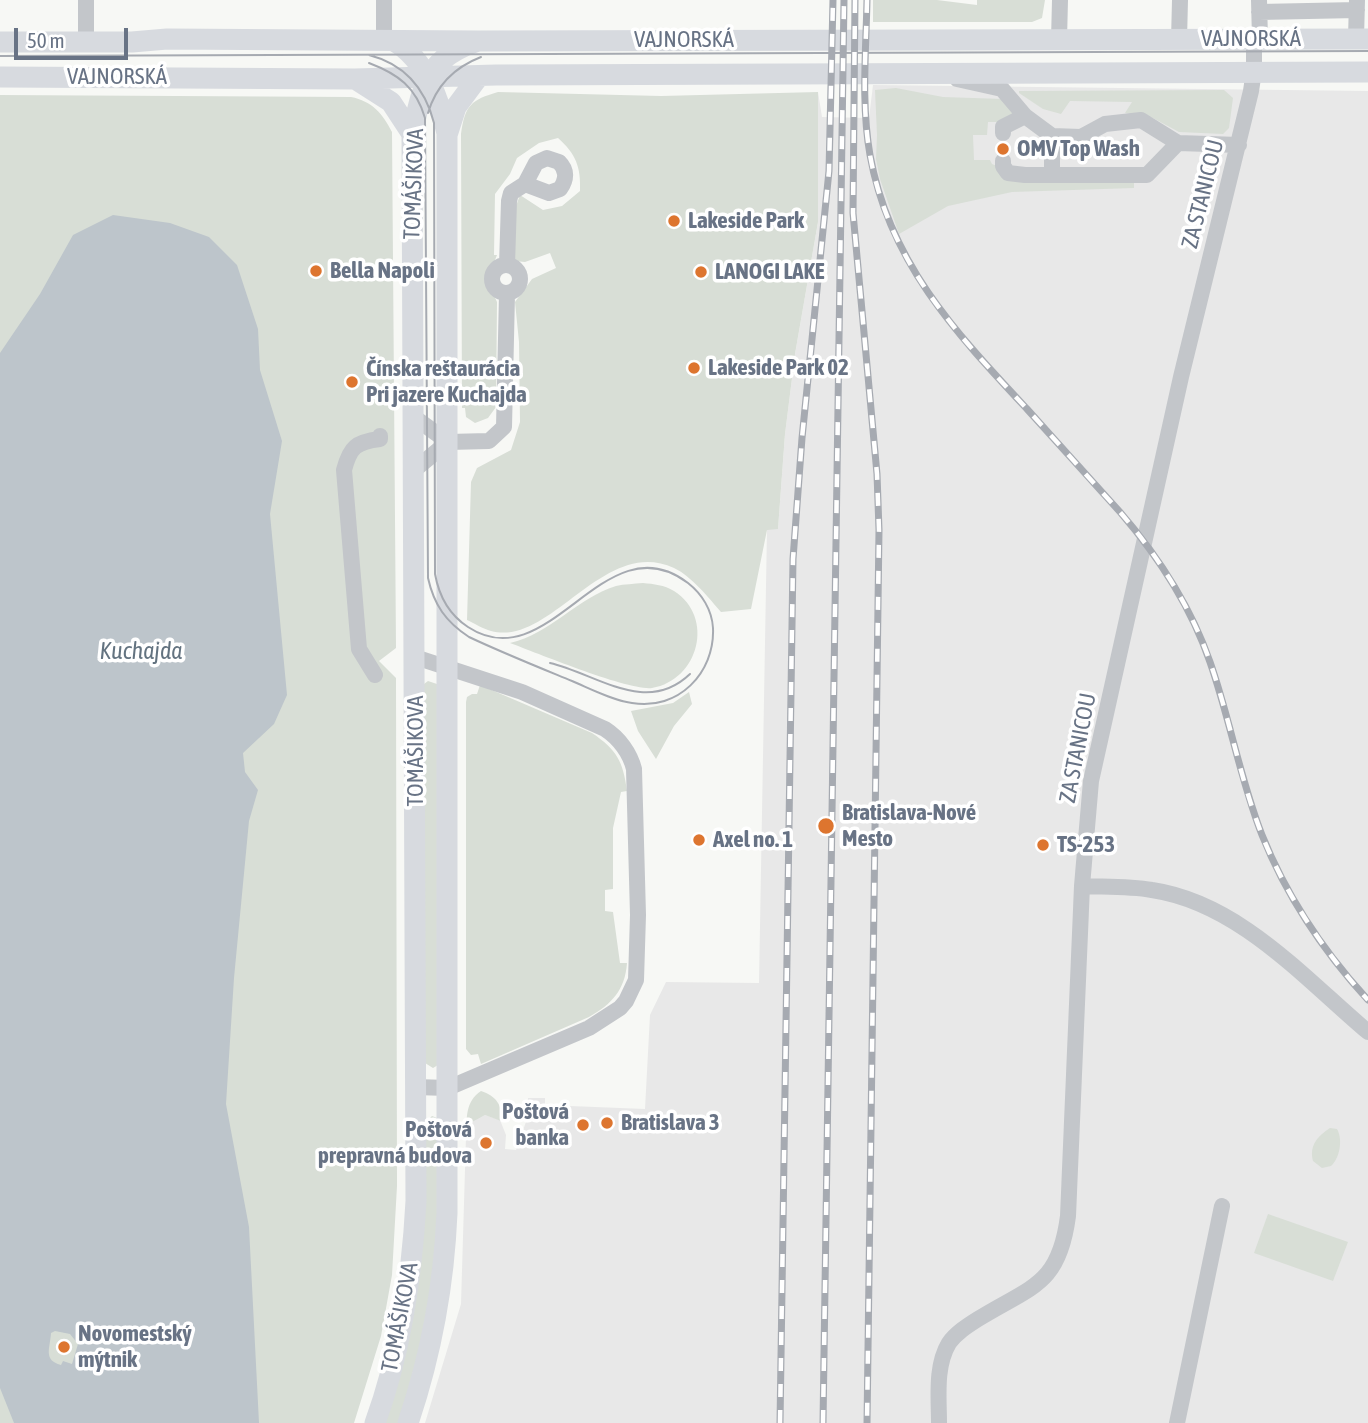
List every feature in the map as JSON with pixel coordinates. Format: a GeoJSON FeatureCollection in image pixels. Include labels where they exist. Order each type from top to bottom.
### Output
{"type":"FeatureCollection","features":[{"type":"Feature","properties":{"kind":"main road","name":"VAJNORSKÁ"},"geometry":{"type":"LineString","coordinates":[[0,42],[167,39],[1362,39]]}},
{"type":"Feature","properties":{"kind":"main road","name":"TOMÁŠIKOVA"},"geometry":{"type":"LineString","coordinates":[[389,40],[406,50],[427,76],[436,92],[447,135],[448,1200],[445,1253],[431,1342],[408,1423]]}},
{"type":"Feature","properties":{"kind":"main road"},"geometry":{"type":"LineString","coordinates":[[427,76],[453,51],[478,41]]}},
{"type":"Feature","properties":{"kind":"main road","name":"VAJNORSKÁ"},"geometry":{"type":"LineString","coordinates":[[0,77],[355,79],[427,76],[1368,72]]}},
{"type":"Feature","properties":{"kind":"main road","name":"TOMÁŠIKOVA"},"geometry":{"type":"LineString","coordinates":[[375,1423],[398,1347],[412,1255],[416,1201],[412,134],[427,76]]}},
{"type":"Feature","properties":{"kind":"main road","name":"TOMÁŠIKOVA"},"geometry":{"type":"LineString","coordinates":[[447,135],[456,107],[479,76]]}},
{"type":"Feature","properties":{"kind":"main road"},"geometry":{"type":"LineString","coordinates":[[355,79],[391,102],[412,134]]}},
{"type":"Feature","properties":{"kind":"street"},"geometry":{"type":"LineString","coordinates":[[86,0],[86,42]]}},
{"type":"Feature","properties":{"kind":"street"},"geometry":{"type":"LineString","coordinates":[[384,0],[389,40]]}},
{"type":"Feature","properties":{"kind":"street"},"geometry":{"type":"LineString","coordinates":[[1059,40],[1060,0]]}},
{"type":"Feature","properties":{"kind":"street"},"geometry":{"type":"LineString","coordinates":[[1179,40],[1180,0]]}},
{"type":"Feature","properties":{"kind":"street"},"geometry":{"type":"LineString","coordinates":[[1259,6],[1357,5],[1362,39]]}},
{"type":"Feature","properties":{"kind":"street","name":"ZA STANICOU"},"geometry":{"type":"LineString","coordinates":[[939,1423],[939,1380],[949,1343],[962,1329],[1044,1278],[1056,1265],[1065,1237],[1082,886],[1091,780],[1181,377],[1239,145],[1254,71],[1259,6]]}},
{"type":"Feature","properties":{"kind":"street"},"geometry":{"type":"LineString","coordinates":[[931,73],[1002,89],[1025,116],[1052,136],[1081,137],[1105,124],[1141,120],[1178,143],[1239,145]]}},
{"type":"Feature","properties":{"kind":"street"},"geometry":{"type":"LineString","coordinates":[[1003,134],[1003,127],[1025,116]]}},
{"type":"Feature","properties":{"kind":"street"},"geometry":{"type":"LineString","coordinates":[[1052,136],[1052,175]]}},
{"type":"Feature","properties":{"kind":"street"},"geometry":{"type":"LineString","coordinates":[[1003,161],[1003,166],[1009,173],[1147,175],[1178,143]]}},
{"type":"Feature","properties":{"kind":"street"},"geometry":{"type":"LineString","coordinates":[[414,417],[448,442],[489,441],[504,427],[507,294],[516,289],[520,280],[517,270],[507,265],[509,201],[511,193],[525,184]]}},
{"type":"Feature","properties":{"kind":"street"},"geometry":{"type":"LineString","coordinates":[[375,675],[359,649],[344,470],[348,454],[361,442],[380,439],[380,436]]}},
{"type":"Feature","properties":{"kind":"street"},"geometry":{"type":"LineString","coordinates":[[413,471],[448,442]]}},
{"type":"Feature","properties":{"kind":"street"},"geometry":{"type":"LineString","coordinates":[[415,657],[522,692],[565,710],[605,729],[624,747],[634,769],[638,915],[636,980],[620,1009],[589,1028],[448,1088],[415,1087]]}},
{"type":"Feature","properties":{"kind":"street"},"geometry":{"type":"LineString","coordinates":[[1082,886],[1161,891],[1233,920],[1286,961],[1368,1032]]}},
{"type":"Feature","properties":{"kind":"street"},"geometry":{"type":"LineString","coordinates":[[1177,1423],[1192,1370],[1222,1206]]}},
{"type":"Feature","properties":{"kind":"shaded area"},"geometry":{"type":"Polygon","coordinates":[[[873,0],[937,0],[977,5],[977,0],[1045,0],[1042,18],[1032,22],[873,22],[873,0]]]}},
{"type":"Feature","properties":{"kind":"shaded area"},"geometry":{"type":"Polygon","coordinates":[[[873,85],[1368,91],[1368,1423],[425,1423],[461,1304],[466,1136],[470,1121],[485,1115],[500,1120],[506,1135],[505,1149],[516,1150],[527,1119],[528,1098],[545,1098],[545,1105],[645,1109],[650,1015],[666,982],[759,983],[767,529],[778,529],[785,434],[795,354],[818,222],[818,92],[822,117],[869,118],[873,85]]]}},
{"type":"Feature","properties":{"kind":"shaded area"},"geometry":{"type":"Polygon","coordinates":[[[896,88],[943,97],[1003,99],[1014,113],[1002,122],[988,122],[987,135],[973,135],[974,160],[990,160],[997,166],[1134,179],[1134,188],[1012,192],[948,206],[899,234],[876,159],[875,90],[896,88]]]}},
{"type":"Feature","properties":{"kind":"shaded area"},"geometry":{"type":"Polygon","coordinates":[[[1224,90],[1233,98],[1229,128],[1223,134],[1179,132],[1151,117],[1125,113],[1132,102],[1070,101],[1061,114],[1043,109],[1019,93],[1019,91],[1224,90]]]}},
{"type":"Feature","properties":{"kind":"shaded area"},"geometry":{"type":"Polygon","coordinates":[[[498,92],[661,96],[818,92],[818,222],[795,354],[785,434],[778,529],[767,530],[751,609],[721,612],[687,576],[674,568],[648,562],[624,566],[601,578],[535,623],[513,632],[491,631],[467,620],[471,482],[477,468],[511,450],[520,422],[519,342],[515,302],[532,279],[556,268],[550,253],[525,262],[514,261],[516,206],[520,195],[543,210],[562,206],[580,191],[580,175],[576,162],[558,138],[539,143],[517,158],[510,174],[495,194],[494,255],[497,255],[487,280],[497,302],[496,407],[488,418],[475,423],[466,417],[465,408],[462,408],[461,134],[467,110],[471,105],[498,92]]]}},
{"type":"Feature","properties":{"kind":"shaded area"},"geometry":{"type":"Polygon","coordinates":[[[0,95],[351,97],[376,109],[392,132],[396,648],[379,661],[396,678],[397,1186],[392,1275],[381,1336],[354,1423],[0,1423],[0,95]]]}},
{"type":"Feature","properties":{"kind":"shaded area"},"geometry":{"type":"Polygon","coordinates":[[[643,583],[674,591],[687,602],[694,616],[696,646],[681,673],[668,683],[652,688],[624,684],[510,643],[538,632],[602,592],[619,585],[643,583]]]}},
{"type":"Feature","properties":{"kind":"shaded area"},"geometry":{"type":"Polygon","coordinates":[[[428,681],[437,684],[438,1065],[433,1068],[425,1063],[424,684],[428,681]]]}},
{"type":"Feature","properties":{"kind":"shaded area"},"geometry":{"type":"Polygon","coordinates":[[[480,685],[592,733],[617,757],[627,791],[621,792],[613,828],[613,889],[605,890],[605,911],[613,912],[620,963],[627,963],[620,989],[611,1001],[589,1017],[481,1064],[478,1054],[471,1055],[466,1049],[466,702],[467,697],[477,694],[480,685]]]}},
{"type":"Feature","properties":{"kind":"shaded area"},"geometry":{"type":"Polygon","coordinates":[[[689,692],[692,704],[674,726],[656,759],[638,731],[631,711],[673,703],[689,692]]]}},
{"type":"Feature","properties":{"kind":"shaded area"},"geometry":{"type":"Polygon","coordinates":[[[481,1091],[497,1102],[501,1110],[501,1121],[485,1115],[472,1122],[466,1136],[469,1105],[481,1091]]]}},
{"type":"Feature","properties":{"kind":"shaded area"},"geometry":{"type":"Polygon","coordinates":[[[432,1116],[437,1118],[440,1195],[428,1317],[399,1423],[382,1423],[425,1123],[432,1116]]]}},
{"type":"Feature","properties":{"kind":"shaded area"},"geometry":{"type":"Polygon","coordinates":[[[1330,1128],[1337,1129],[1340,1148],[1331,1166],[1322,1168],[1313,1161],[1312,1150],[1318,1138],[1330,1128]]]}},
{"type":"Feature","properties":{"kind":"shaded area"},"geometry":{"type":"Polygon","coordinates":[[[1268,1214],[1348,1242],[1333,1281],[1254,1253],[1268,1214]]]}},
{"type":"Feature","properties":{"kind":"water","name":"Kuchajda"},"geometry":{"type":"Polygon","coordinates":[[[113,215],[170,223],[209,237],[237,265],[258,329],[260,370],[282,441],[270,514],[287,695],[274,724],[243,753],[245,772],[258,790],[249,821],[234,978],[226,1104],[249,1227],[259,1423],[14,1423],[0,1388],[0,353],[40,294],[73,235],[113,215]],[[55,1331],[51,1333],[49,1353],[55,1363],[61,1365],[63,1361],[72,1364],[78,1344],[70,1334],[55,1331]]]}},
{"type":"Feature","properties":{"kind":"tram line"},"geometry":{"type":"LineString","coordinates":[[0,56],[1368,51]]}},
{"type":"Feature","properties":{"kind":"tram line"},"geometry":{"type":"LineString","coordinates":[[369,55],[393,64],[411,79],[425,99],[434,123],[435,574],[442,597],[461,622],[498,638],[525,634],[551,620],[603,583],[630,570],[658,569],[693,587],[702,597],[712,621],[712,644],[708,660],[700,674],[678,695],[649,704],[624,702],[609,697],[469,637],[448,619],[438,605],[428,578],[425,118],[417,98],[404,83],[389,72],[369,63]]}},
{"type":"Feature","properties":{"kind":"tram line"},"geometry":{"type":"LineString","coordinates":[[428,113],[441,86],[463,66],[481,57]]}},
{"type":"Feature","properties":{"kind":"tram line"},"geometry":{"type":"LineString","coordinates":[[550,663],[639,692],[656,692],[673,686],[690,674]]}},
{"type":"Feature","properties":{"kind":"railway"},"geometry":{"type":"LineString","coordinates":[[780,1423],[793,559],[802,438],[829,171],[833,0]]}},
{"type":"Feature","properties":{"kind":"railway"},"geometry":{"type":"LineString","coordinates":[[823,1423],[844,0]]}},
{"type":"Feature","properties":{"kind":"railway"},"geometry":{"type":"LineString","coordinates":[[855,0],[853,213],[877,474],[879,530],[867,1423]]}},
{"type":"Feature","properties":{"kind":"railway"},"geometry":{"type":"LineString","coordinates":[[867,0],[865,78],[870,155],[879,194],[909,262],[951,323],[1120,512],[1172,583],[1210,662],[1247,792],[1262,835],[1282,879],[1321,943],[1368,1000]]}},
{"type":"Feature","properties":{"kind":"place","name":"OMV Top Wash"},"geometry":{"type":"Point","coordinates":[1003,149]}},
{"type":"Feature","properties":{"kind":"place","name":"Lakeside Park"},"geometry":{"type":"Point","coordinates":[674,221]}},
{"type":"Feature","properties":{"kind":"place","name":"Bella Napoli"},"geometry":{"type":"Point","coordinates":[316,271]}},
{"type":"Feature","properties":{"kind":"place","name":"LANOGI LAKE"},"geometry":{"type":"Point","coordinates":[701,272]}},
{"type":"Feature","properties":{"kind":"place","name":"Lakeside Park 02"},"geometry":{"type":"Point","coordinates":[694,368]}},
{"type":"Feature","properties":{"kind":"place","name":"Čínska reštaurácia Pri jazere Kuchajda"},"geometry":{"type":"Point","coordinates":[352,382]}},
{"type":"Feature","properties":{"kind":"place","name":"Bratislava-Nové Mesto"},"geometry":{"type":"Point","coordinates":[826,826]}},
{"type":"Feature","properties":{"kind":"place","name":"Axel no. 1"},"geometry":{"type":"Point","coordinates":[699,840]}},
{"type":"Feature","properties":{"kind":"place","name":"TS-253"},"geometry":{"type":"Point","coordinates":[1043,845]}},
{"type":"Feature","properties":{"kind":"place","name":"Bratislava 3"},"geometry":{"type":"Point","coordinates":[607,1123]}},
{"type":"Feature","properties":{"kind":"place","name":"Poštová banka"},"geometry":{"type":"Point","coordinates":[583,1125]}},
{"type":"Feature","properties":{"kind":"place","name":"Poštová prepravná budova"},"geometry":{"type":"Point","coordinates":[486,1143]}},
{"type":"Feature","properties":{"kind":"place","name":"Novomestský mýtnik"},"geometry":{"type":"Point","coordinates":[64,1347]}}]}
